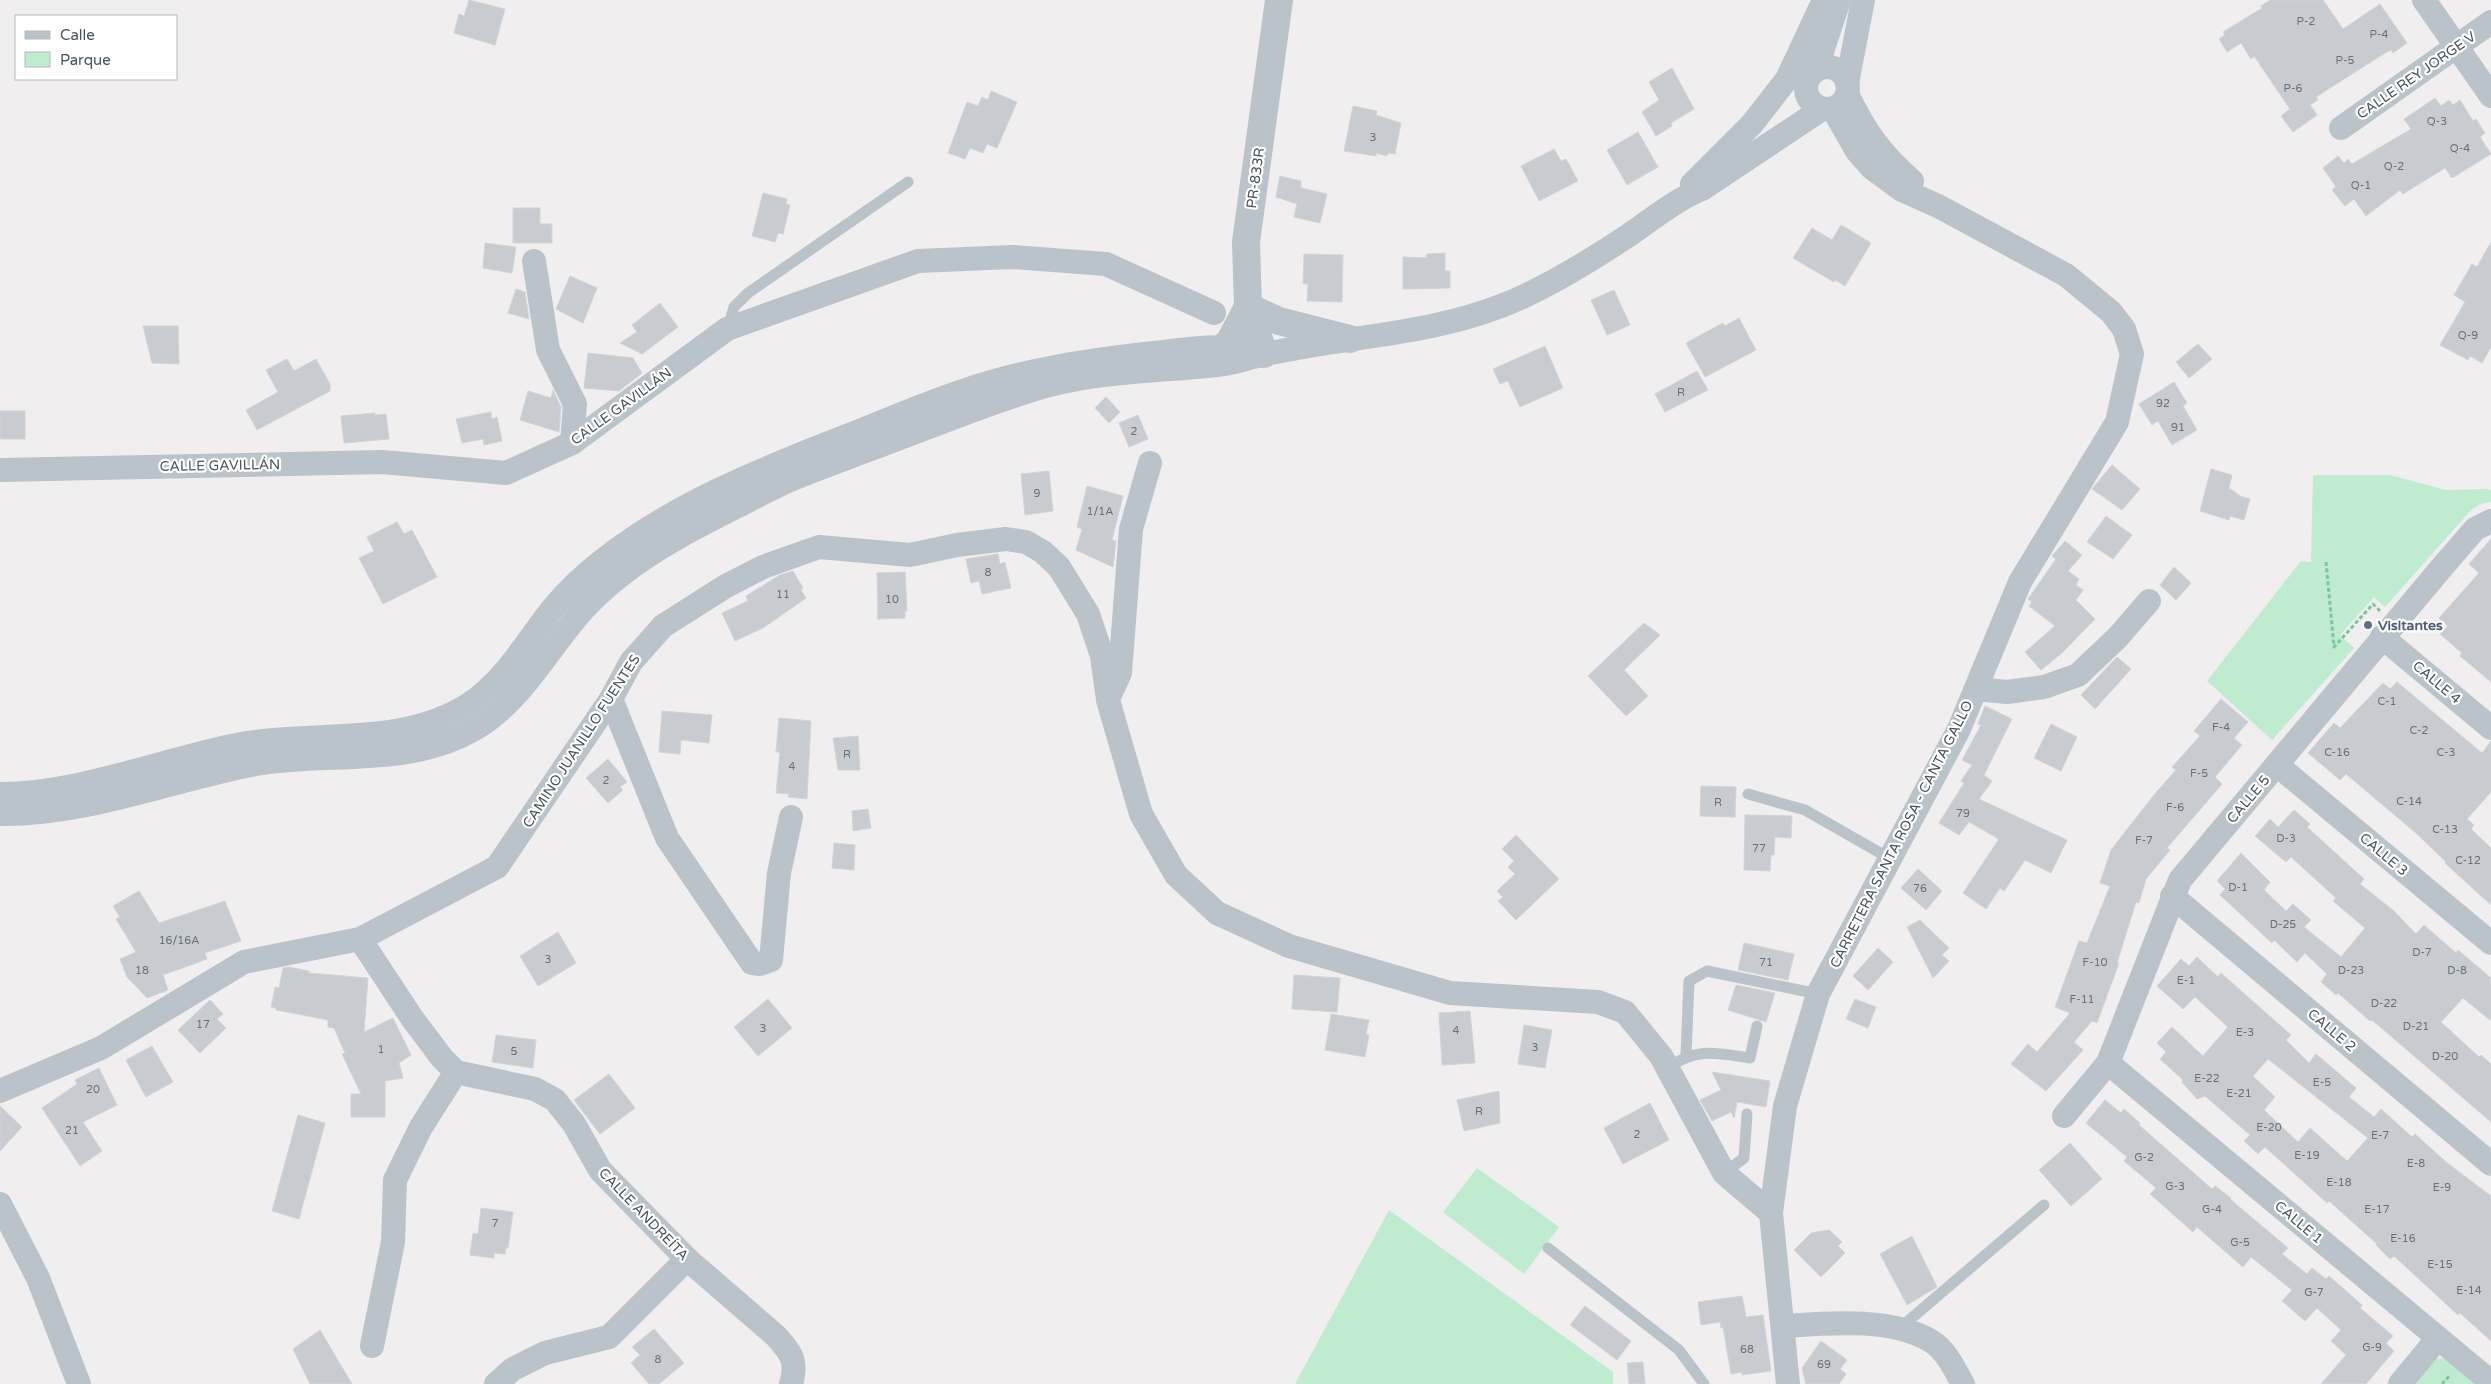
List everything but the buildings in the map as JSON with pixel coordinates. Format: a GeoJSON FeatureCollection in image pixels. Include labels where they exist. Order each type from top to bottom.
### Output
{"type":"FeatureCollection","features":[{"type":"Feature","properties":{"kind":"street","name":"PR-833R"},"geometry":{"type":"LineString","coordinates":[[1264,354],[1248,307],[1246,242],[1279,0]]}},
{"type":"Feature","properties":{"kind":"street"},"geometry":{"type":"LineString","coordinates":[[1735,142],[1787,79],[1824,0]]}},
{"type":"Feature","properties":{"kind":"street"},"geometry":{"type":"LineString","coordinates":[[1837,99],[1812,104],[1806,94],[1839,0]]}},
{"type":"Feature","properties":{"kind":"street"},"geometry":{"type":"LineString","coordinates":[[1682,197],[1702,189],[1837,99],[1863,0]]}},
{"type":"Feature","properties":{"kind":"street"},"geometry":{"type":"LineString","coordinates":[[2424,0],[2491,96]]}},
{"type":"Feature","properties":{"kind":"street","name":"CALLE REY JORGE V"},"geometry":{"type":"LineString","coordinates":[[2341,128],[2491,22]]}},
{"type":"Feature","properties":{"kind":"street"},"geometry":{"type":"LineString","coordinates":[[0,814],[31,814],[64,810],[254,765],[295,759],[342,758],[414,751],[459,736],[481,726],[514,697],[566,630],[587,606],[615,581],[659,549],[710,520],[789,480],[978,408],[1050,385],[1104,375],[1226,365],[1264,354],[1430,328],[1501,306],[1570,272],[1626,237],[1682,197],[1711,164],[1735,142],[1777,109],[1812,74],[1826,67],[1837,70],[1837,99]]}},
{"type":"Feature","properties":{"kind":"street","name":"CARRETERA SANTA ROSA - CANTA GALLO"},"geometry":{"type":"LineString","coordinates":[[1788,1384],[1784,1326],[1771,1213],[1785,1106],[1818,994],[1959,729],[2020,582],[2118,422],[2132,354],[2124,329],[2111,312],[2066,276],[1938,206],[1902,190],[1872,168],[1857,151],[1837,99]]}},
{"type":"Feature","properties":{"kind":"street","name":"CALLE GAVILLÁN"},"geometry":{"type":"LineString","coordinates":[[0,470],[382,462],[506,473],[572,443],[727,329],[918,261],[1013,257],[1106,264],[1214,313]]}},
{"type":"Feature","properties":{"kind":"street"},"geometry":{"type":"LineString","coordinates":[[534,261],[548,350],[575,404],[572,443]]}},
{"type":"Feature","properties":{"kind":"street"},"geometry":{"type":"LineString","coordinates":[[1225,346],[1248,307],[1279,321],[1350,340]]}},
{"type":"Feature","properties":{"kind":"street"},"geometry":{"type":"LineString","coordinates":[[0,794],[51,790],[241,744],[282,738],[329,738],[401,731],[446,716],[468,705],[502,676],[553,609],[574,585],[602,561],[646,529],[775,464],[968,389],[1096,359],[1225,346],[1264,354]]}},
{"type":"Feature","properties":{"kind":"street"},"geometry":{"type":"LineString","coordinates":[[1108,700],[1120,673],[1131,529],[1150,463]]}},
{"type":"Feature","properties":{"kind":"street","name":"CALLE 5"},"geometry":{"type":"LineString","coordinates":[[2064,1116],[2108,1063],[2172,896],[2187,870],[2475,529],[2491,521]]}},
{"type":"Feature","properties":{"kind":"street","name":"CAMINO JUANILLO FUENTES"},"geometry":{"type":"LineString","coordinates":[[2,1084],[101,1048],[244,962],[360,938],[497,867],[611,699],[631,662],[663,626],[726,586],[763,567],[818,547],[910,556],[957,545],[1006,539],[1026,542],[1054,562],[1088,614],[1102,656],[1108,700],[1141,814],[1176,875],[1217,913],[1289,946],[1450,993],[1598,1002],[1625,1012],[1677,1061],[1724,1173],[1771,1213]]}},
{"type":"Feature","properties":{"kind":"street"},"geometry":{"type":"LineString","coordinates":[[1976,689],[2007,692],[2044,687],[2078,675],[2118,637],[2149,601]]}},
{"type":"Feature","properties":{"kind":"street","name":"CALLE 4"},"geometry":{"type":"LineString","coordinates":[[2388,630],[2491,728]]}},
{"type":"Feature","properties":{"kind":"street"},"geometry":{"type":"LineString","coordinates":[[611,699],[667,838],[752,963],[760,964],[770,960],[779,873],[791,817]]}},
{"type":"Feature","properties":{"kind":"street","name":"CALLE 3"},"geometry":{"type":"LineString","coordinates":[[2277,765],[2491,942]]}},
{"type":"Feature","properties":{"kind":"street","name":"CALLE 2"},"geometry":{"type":"LineString","coordinates":[[2172,896],[2491,1164]]}},
{"type":"Feature","properties":{"kind":"street"},"geometry":{"type":"LineString","coordinates":[[360,938],[412,1018],[442,1058],[456,1072],[421,1127],[395,1180],[393,1242],[372,1346]]}},
{"type":"Feature","properties":{"kind":"street","name":"CALLE 1"},"geometry":{"type":"LineString","coordinates":[[2108,1063],[2491,1382]]}},
{"type":"Feature","properties":{"kind":"street","name":"CALLE ANDREÍTA"},"geometry":{"type":"LineString","coordinates":[[456,1072],[535,1089],[555,1100],[574,1124],[600,1170],[687,1259],[776,1336],[787,1349],[794,1361],[795,1372],[791,1384]]}},
{"type":"Feature","properties":{"kind":"street"},"geometry":{"type":"LineString","coordinates":[[0,1204],[38,1278],[79,1384]]}},
{"type":"Feature","properties":{"kind":"street"},"geometry":{"type":"LineString","coordinates":[[496,1384],[513,1369],[545,1353],[609,1336],[687,1259]]}},
{"type":"Feature","properties":{"kind":"street"},"geometry":{"type":"LineString","coordinates":[[1784,1326],[1838,1322],[1900,1328],[1932,1342],[1950,1361],[1963,1384]]}},
{"type":"Feature","properties":{"kind":"street"},"geometry":{"type":"LineString","coordinates":[[2400,1384],[2438,1338]]}},
{"type":"Feature","properties":{"kind":"lane"},"geometry":{"type":"LineString","coordinates":[[727,329],[734,307],[748,293],[908,182]]}},
{"type":"Feature","properties":{"kind":"lane"},"geometry":{"type":"LineString","coordinates":[[1748,794],[1805,810],[1889,858]]}},
{"type":"Feature","properties":{"kind":"lane"},"geometry":{"type":"LineString","coordinates":[[1757,1026],[1750,1058],[1711,1052],[1677,1061],[1689,981],[1706,971],[1818,994]]}},
{"type":"Feature","properties":{"kind":"lane"},"geometry":{"type":"LineString","coordinates":[[1724,1173],[1744,1158],[1748,1114]]}},
{"type":"Feature","properties":{"kind":"lane"},"geometry":{"type":"LineString","coordinates":[[1900,1328],[2044,1206]]}},
{"type":"Feature","properties":{"kind":"lane"},"geometry":{"type":"LineString","coordinates":[[1548,1248],[1679,1350],[1704,1384]]}},
{"type":"Feature","properties":{"kind":"path"},"geometry":{"type":"LineString","coordinates":[[2326,562],[2334,647],[2373,604],[2388,630]]}},
{"type":"Feature","properties":{"kind":"green space"},"geometry":{"type":"Polygon","coordinates":[[[2313,475],[2390,475],[2446,490],[2485,489],[2491,490],[2491,502],[2480,504],[2471,510],[2385,607],[2374,597],[2340,635],[2354,648],[2272,740],[2207,681],[2301,561],[2311,562],[2313,475]]]}},
{"type":"Feature","properties":{"kind":"green space"},"geometry":{"type":"Polygon","coordinates":[[[1477,1168],[1559,1227],[1524,1274],[1443,1212],[1477,1168]]]}},
{"type":"Feature","properties":{"kind":"green space"},"geometry":{"type":"Polygon","coordinates":[[[1389,1210],[1613,1372],[1613,1384],[1295,1384],[1389,1210]]]}},
{"type":"Feature","properties":{"kind":"green space"},"geometry":{"type":"Polygon","coordinates":[[[2444,1358],[2477,1384],[2414,1384],[2435,1359],[2444,1358]]]}},
{"type":"Feature","properties":{"kind":"place","name":"Visitantes"},"geometry":{"type":"Point","coordinates":[2368,625]}}]}
